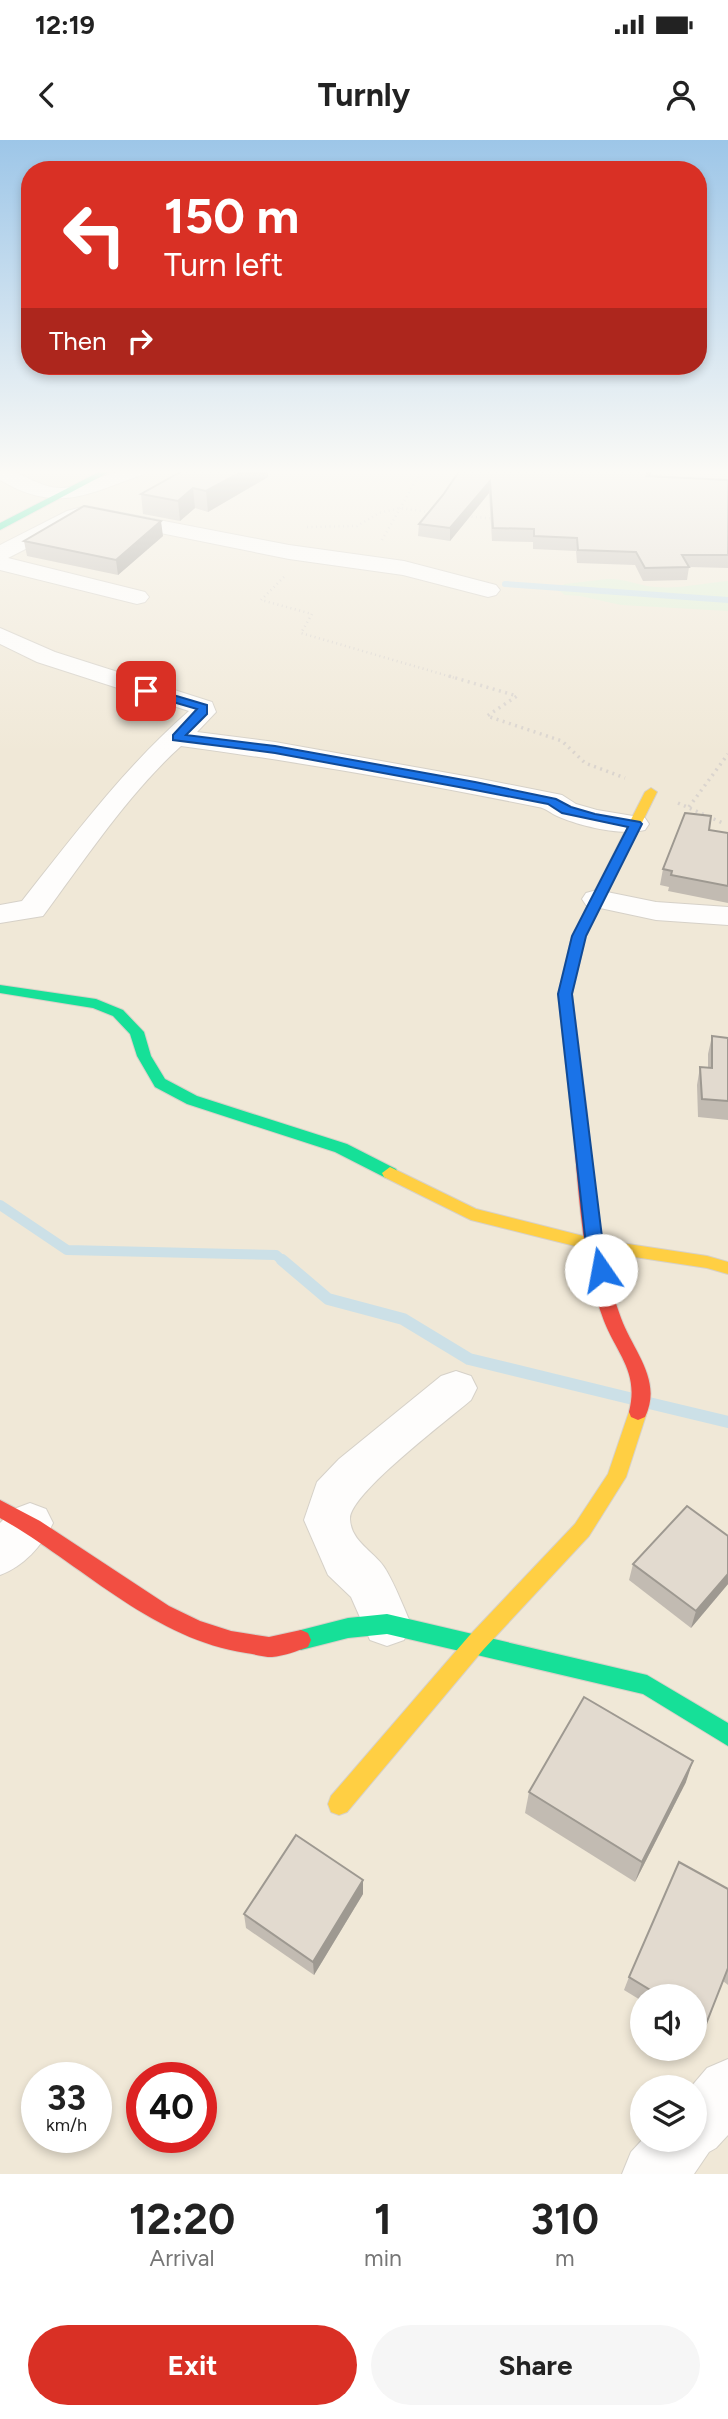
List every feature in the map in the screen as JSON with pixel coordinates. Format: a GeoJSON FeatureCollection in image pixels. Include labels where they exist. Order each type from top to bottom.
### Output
{"type":"FeatureCollection","features":[{"type":"Feature","properties":{"kind":"main road"},"geometry":{"type":"LineString","coordinates":[[339,1804],[476,1643],[582,1530],[616,1477],[644,1395],[636,1362],[613,1320],[595,1245],[565,994],[579,936],[651,792]]}},
{"type":"Feature","properties":{"kind":"main road"},"geometry":{"type":"LineString","coordinates":[[0,989],[96,1004],[118,1013],[137,1032],[144,1056],[160,1083],[192,1100],[341,1148],[471,1214],[595,1245],[707,1262],[728,1268]]}},
{"type":"Feature","properties":{"kind":"main road"},"geometry":{"type":"LineString","coordinates":[[10,1528],[176,1622],[217,1638],[272,1647],[348,1628],[387,1624],[647,1685],[728,1735]]}},
{"type":"Feature","properties":{"kind":"street"},"geometry":{"type":"LineString","coordinates":[[0,586],[11,565],[137,597]]}},
{"type":"Feature","properties":{"kind":"street"},"geometry":{"type":"LineString","coordinates":[[382,565],[488,590]]}},
{"type":"Feature","properties":{"kind":"street"},"geometry":{"type":"LineString","coordinates":[[0,635],[47,657],[203,708],[203,712],[158,752],[99,822],[43,898],[32,909],[2,919]]}},
{"type":"Feature","properties":{"kind":"street"},"geometry":{"type":"LineString","coordinates":[[177,737],[275,750],[487,788],[552,801],[566,810],[594,818],[635,824]]}},
{"type":"Feature","properties":{"kind":"street"},"geometry":{"type":"LineString","coordinates":[[597,900],[656,911],[728,916]]}},
{"type":"Feature","properties":{"kind":"street"},"geometry":{"type":"LineString","coordinates":[[387,1624],[368,1582],[344,1560],[327,1520],[333,1496],[355,1472],[456,1388]]}},
{"type":"Feature","properties":{"kind":"street"},"geometry":{"type":"LineString","coordinates":[[707,2113],[728,2089]]}},
{"type":"Feature","properties":{"kind":"street"},"geometry":{"type":"LineString","coordinates":[[653,2174],[672,2152]]}},
{"type":"Feature","properties":{"kind":"path"},"geometry":{"type":"LineString","coordinates":[[294,565],[261,600],[312,614],[301,633],[517,696],[487,716],[562,741],[585,762],[725,824]]}},
{"type":"Feature","properties":{"kind":"path"},"geometry":{"type":"LineString","coordinates":[[689,807],[728,754]]}},
{"type":"Feature","properties":{"kind":"shaded area"},"geometry":{"type":"Polygon","coordinates":[[[0,565],[728,565],[728,2174],[0,2174],[0,565]]]}},
{"type":"Feature","properties":{"kind":"green space"},"geometry":{"type":"Polygon","coordinates":[[[607,579],[665,587],[728,581],[728,611],[621,605],[565,595],[555,588],[565,584],[607,579]]]}},
{"type":"Feature","properties":{"kind":"building"},"geometry":{"type":"Polygon","coordinates":[[[643,565],[689,567],[645,568],[643,565]]]}},
{"type":"Feature","properties":{"kind":"building"},"geometry":{"type":"Polygon","coordinates":[[[685,813],[711,816],[709,830],[728,833],[728,886],[671,875],[672,871],[663,869],[685,813]]]}},
{"type":"Feature","properties":{"kind":"building"},"geometry":{"type":"Polygon","coordinates":[[[712,1036],[728,1038],[728,1101],[702,1099],[700,1067],[712,1068],[712,1036]]]}},
{"type":"Feature","properties":{"kind":"building"},"geometry":{"type":"Polygon","coordinates":[[[687,1506],[728,1536],[728,1574],[696,1611],[633,1564],[687,1506]]]}},
{"type":"Feature","properties":{"kind":"building"},"geometry":{"type":"Polygon","coordinates":[[[584,1697],[693,1761],[642,1862],[529,1792],[584,1697]]]}},
{"type":"Feature","properties":{"kind":"building"},"geometry":{"type":"Polygon","coordinates":[[[296,1835],[363,1880],[313,1962],[244,1914],[296,1835]]]}},
{"type":"Feature","properties":{"kind":"building"},"geometry":{"type":"Polygon","coordinates":[[[679,1862],[728,1889],[728,1968],[707,2021],[707,1984],[641,1984],[629,1977],[679,1862]]]}},
{"type":"Feature","properties":{"kind":"waterway"},"geometry":{"type":"LineString","coordinates":[[505,584],[728,600]]}},
{"type":"Feature","properties":{"kind":"waterway"},"geometry":{"type":"LineString","coordinates":[[0,1205],[67,1250],[276,1255],[284,1262]]}},
{"type":"Feature","properties":{"kind":"waterway"},"geometry":{"type":"LineString","coordinates":[[282,1260],[328,1299],[403,1319],[469,1359],[633,1399]]}},
{"type":"Feature","properties":{"kind":"waterway"},"geometry":{"type":"LineString","coordinates":[[649,1403],[728,1422]]}},
{"type":"Feature","properties":{"kind":"traffic: fast"},"geometry":{"type":"LineString","coordinates":[[0,989],[96,1004],[118,1013],[137,1032],[144,1056],[160,1083],[192,1100],[341,1148],[390,1173]]}},
{"type":"Feature","properties":{"kind":"traffic: fast"},"geometry":{"type":"LineString","coordinates":[[301,1640],[348,1628],[387,1624],[647,1685],[728,1735]]}},
{"type":"Feature","properties":{"kind":"traffic: slow"},"geometry":{"type":"LineString","coordinates":[[579,1112],[565,994],[579,936],[651,792]]}},
{"type":"Feature","properties":{"kind":"traffic: slow"},"geometry":{"type":"LineString","coordinates":[[390,1173],[471,1214],[595,1245],[707,1262],[728,1268]]}},
{"type":"Feature","properties":{"kind":"traffic: slow"},"geometry":{"type":"LineString","coordinates":[[339,1804],[476,1643],[582,1530],[616,1477],[638,1412]]}},
{"type":"Feature","properties":{"kind":"traffic: jam"},"geometry":{"type":"LineString","coordinates":[[579,1112],[599,1268],[612,1318],[635,1363],[642,1385],[638,1412]]}},
{"type":"Feature","properties":{"kind":"traffic: jam"},"geometry":{"type":"LineString","coordinates":[[0,1508],[161,1612],[195,1629],[231,1641],[269,1647],[301,1640]]}},
{"type":"Feature","properties":{"kind":"route"},"geometry":{"type":"LineString","coordinates":[[146,691],[203,708],[203,712],[177,737],[275,750],[475,786],[552,801],[566,810],[594,818],[635,824],[579,936],[565,994],[595,1245],[601,1270]]}}]}
